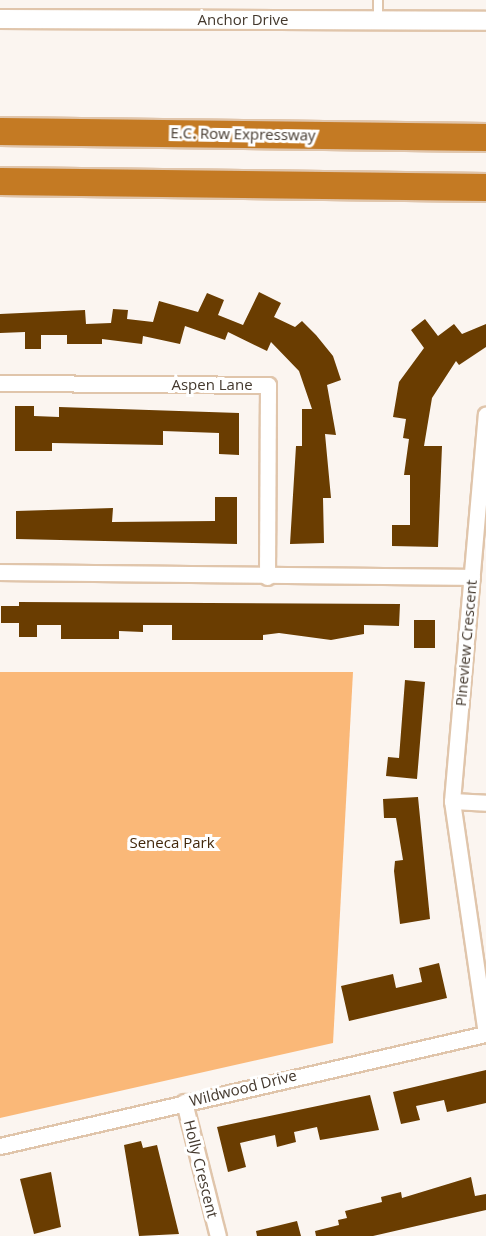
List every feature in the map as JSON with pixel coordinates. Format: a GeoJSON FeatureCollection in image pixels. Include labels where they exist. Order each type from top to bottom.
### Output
{"type":"FeatureCollection","features":[{"type":"Feature","properties":{"kind":"highway","name":"E.C. Row Expressway"},"geometry":{"type":"LineString","coordinates":[[0,130],[486,137]]}},
{"type":"Feature","properties":{"kind":"highway"},"geometry":{"type":"LineString","coordinates":[[0,181],[486,187]]}},
{"type":"Feature","properties":{"kind":"street","name":"Anchor Drive"},"geometry":{"type":"LineString","coordinates":[[0,19],[486,21]]}},
{"type":"Feature","properties":{"kind":"street","name":"Aspen Lane"},"geometry":{"type":"LineString","coordinates":[[0,383],[268,385],[267,577]]}},
{"type":"Feature","properties":{"kind":"street","name":"Pineview Crescent"},"geometry":{"type":"LineString","coordinates":[[486,414],[452,801],[486,1034]]}},
{"type":"Feature","properties":{"kind":"street"},"geometry":{"type":"LineString","coordinates":[[0,572],[267,577],[471,577]]}},
{"type":"Feature","properties":{"kind":"street"},"geometry":{"type":"LineString","coordinates":[[452,801],[486,803]]}},
{"type":"Feature","properties":{"kind":"street","name":"Wildwood Drive"},"geometry":{"type":"LineString","coordinates":[[0,1146],[486,1034]]}},
{"type":"Feature","properties":{"kind":"street","name":"Holly Crescent"},"geometry":{"type":"LineString","coordinates":[[184,1102],[218,1236]]}},
{"type":"Feature","properties":{"kind":"lane"},"geometry":{"type":"LineString","coordinates":[[378,0],[378,21]]}},
{"type":"Feature","properties":{"kind":"green space","name":"Seneca Park"},"geometry":{"type":"Polygon","coordinates":[[[0,672],[353,672],[333,1043],[0,1118],[0,672]]]}},
{"type":"Feature","properties":{"kind":"building"},"geometry":{"type":"Polygon","coordinates":[[[259,292],[281,303],[274,317],[295,327],[302,321],[316,335],[333,356],[341,380],[327,385],[336,435],[325,434],[331,498],[323,498],[324,543],[290,544],[296,446],[302,446],[302,409],[312,409],[299,371],[271,342],[267,351],[228,332],[225,340],[185,326],[180,344],[143,336],[142,344],[102,339],[102,344],[67,344],[67,335],[41,335],[41,349],[25,349],[25,332],[0,333],[0,314],[85,310],[86,324],[111,323],[113,309],[128,310],[127,319],[153,322],[159,301],[198,312],[207,293],[224,300],[218,315],[243,325],[259,292]]]}},
{"type":"Feature","properties":{"kind":"building"},"geometry":{"type":"Polygon","coordinates":[[[425,319],[438,336],[454,324],[462,334],[486,324],[486,347],[459,365],[456,361],[432,398],[424,446],[442,446],[438,547],[392,546],[392,525],[410,525],[410,475],[404,475],[409,439],[403,438],[406,419],[393,417],[399,382],[424,348],[411,330],[425,319]]]}},
{"type":"Feature","properties":{"kind":"building"},"geometry":{"type":"Polygon","coordinates":[[[15,406],[34,406],[34,416],[59,417],[59,407],[239,413],[239,455],[219,454],[219,433],[163,431],[163,445],[52,443],[52,451],[15,451],[15,406]]]}},
{"type":"Feature","properties":{"kind":"building"},"geometry":{"type":"Polygon","coordinates":[[[215,497],[237,497],[237,544],[16,539],[16,511],[113,508],[112,522],[215,521],[215,497]]]}},
{"type":"Feature","properties":{"kind":"building"},"geometry":{"type":"Polygon","coordinates":[[[19,602],[400,604],[399,626],[364,625],[364,634],[331,640],[279,633],[263,635],[263,640],[172,640],[172,625],[143,625],[143,632],[119,631],[119,639],[61,639],[61,625],[37,625],[37,637],[19,637],[19,623],[1,623],[1,606],[19,606],[19,602]]]}},
{"type":"Feature","properties":{"kind":"building"},"geometry":{"type":"Polygon","coordinates":[[[414,620],[435,620],[435,648],[414,648],[414,620]]]}},
{"type":"Feature","properties":{"kind":"building"},"geometry":{"type":"Polygon","coordinates":[[[405,680],[425,682],[417,779],[386,776],[388,757],[399,758],[405,680]]]}},
{"type":"Feature","properties":{"kind":"building"},"geometry":{"type":"Polygon","coordinates":[[[418,797],[430,919],[400,924],[394,871],[395,861],[403,860],[396,818],[384,818],[383,799],[418,797]]]}},
{"type":"Feature","properties":{"kind":"building"},"geometry":{"type":"Polygon","coordinates":[[[439,963],[447,998],[349,1021],[341,986],[393,974],[396,988],[422,982],[419,968],[439,963]]]}},
{"type":"Feature","properties":{"kind":"building"},"geometry":{"type":"Polygon","coordinates":[[[486,1070],[486,1103],[447,1112],[444,1100],[416,1106],[420,1120],[401,1124],[393,1092],[486,1070]]]}},
{"type":"Feature","properties":{"kind":"building"},"geometry":{"type":"Polygon","coordinates":[[[370,1095],[379,1130],[320,1140],[317,1127],[294,1132],[296,1142],[277,1147],[275,1135],[240,1143],[246,1167],[228,1172],[217,1127],[370,1095]]]}},
{"type":"Feature","properties":{"kind":"building"},"geometry":{"type":"Polygon","coordinates":[[[141,1141],[143,1148],[157,1145],[179,1234],[139,1236],[124,1145],[141,1141]]]}},
{"type":"Feature","properties":{"kind":"building"},"geometry":{"type":"Polygon","coordinates":[[[51,1172],[61,1227],[34,1234],[20,1179],[51,1172]]]}},
{"type":"Feature","properties":{"kind":"building"},"geometry":{"type":"Polygon","coordinates":[[[471,1177],[475,1196],[486,1194],[486,1210],[373,1236],[316,1236],[315,1231],[339,1225],[338,1220],[347,1218],[345,1211],[382,1202],[381,1197],[401,1192],[402,1198],[471,1177]]]}},
{"type":"Feature","properties":{"kind":"building"},"geometry":{"type":"Polygon","coordinates":[[[297,1221],[301,1236],[257,1236],[256,1231],[297,1221]]]}}]}
